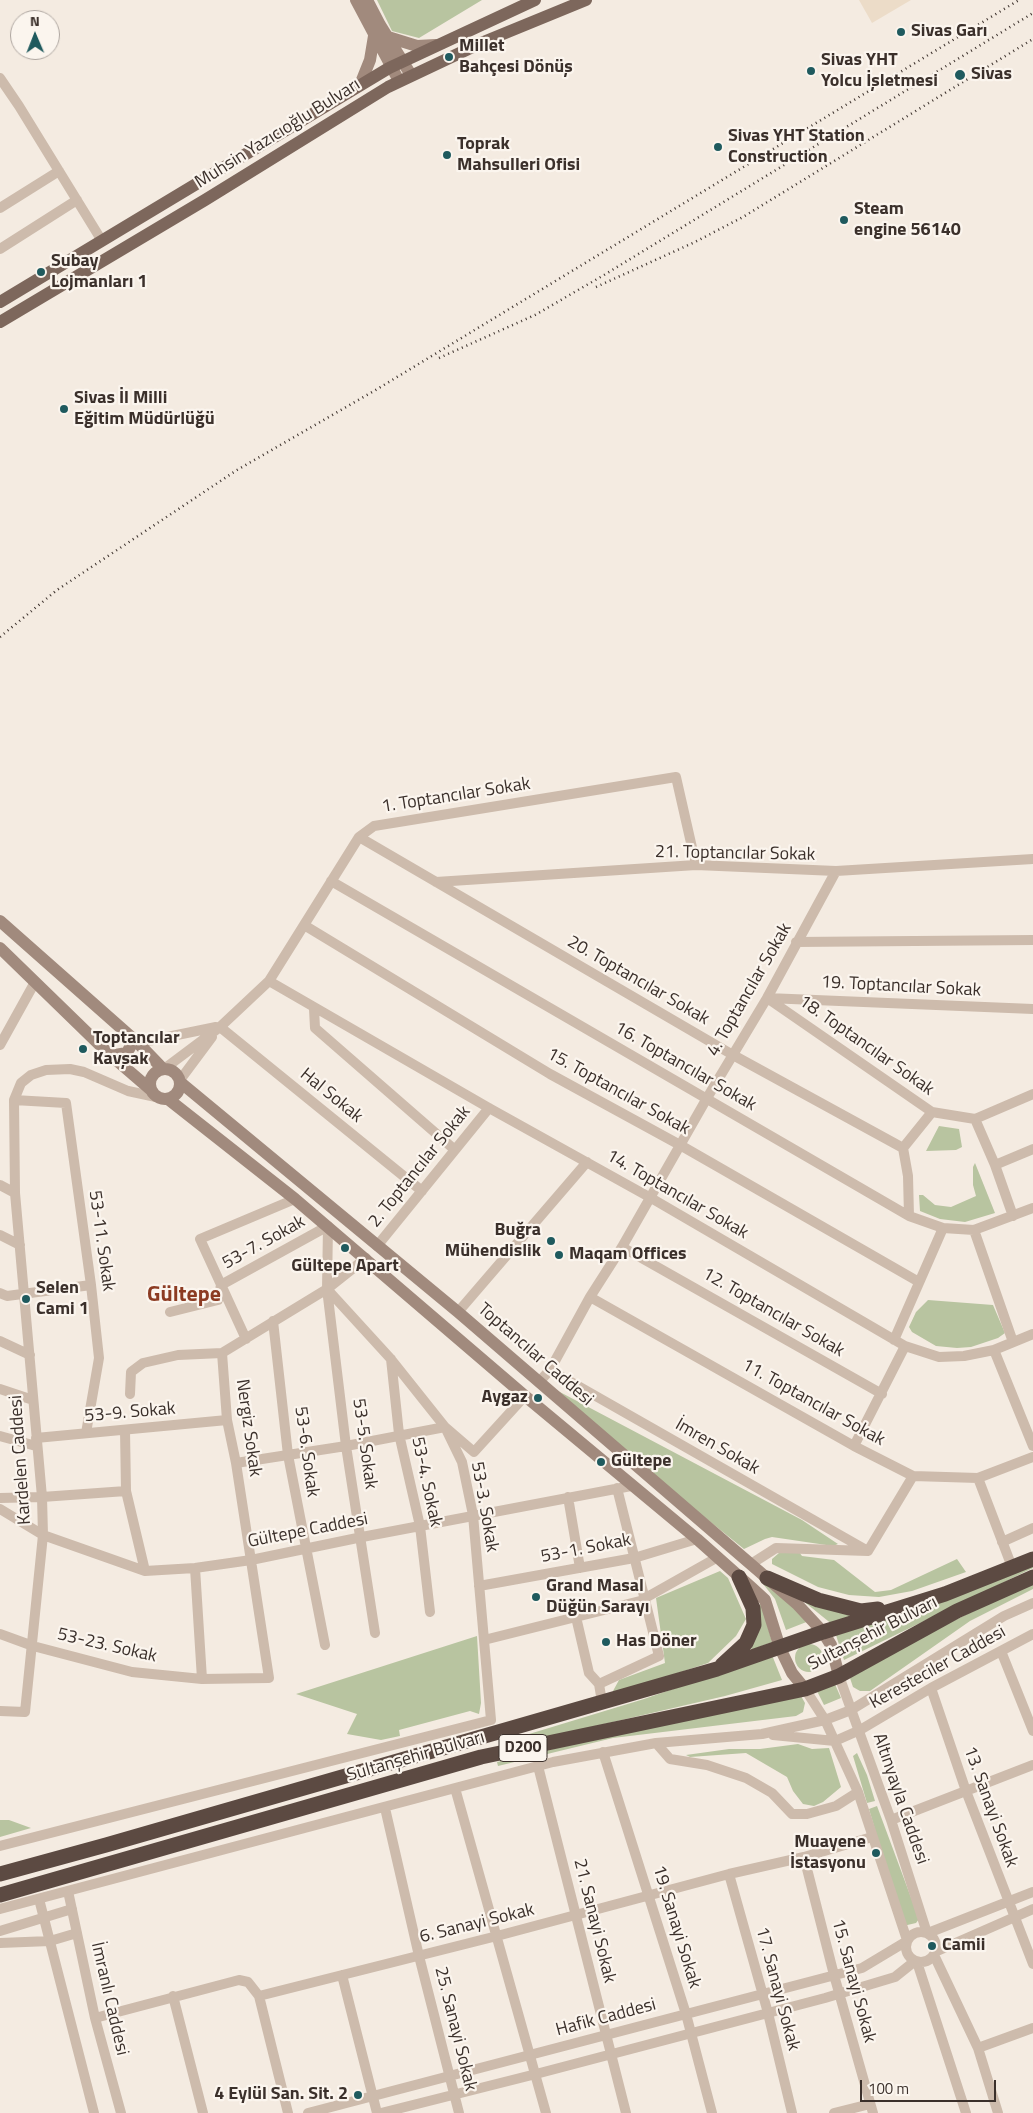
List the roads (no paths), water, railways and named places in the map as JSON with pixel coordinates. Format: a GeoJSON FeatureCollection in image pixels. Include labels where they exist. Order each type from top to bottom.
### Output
{"type":"FeatureCollection","features":[{"type":"Feature","properties":{"kind":"highway","name":"Sultanşehir Bulvarı"},"geometry":{"type":"LineString","coordinates":[[0,1874],[717,1669],[823,1632],[945,1594],[1033,1559]]}},
{"type":"Feature","properties":{"kind":"highway"},"geometry":{"type":"LineString","coordinates":[[717,1669],[746,1643],[754,1625],[753,1608],[739,1577]]}},
{"type":"Feature","properties":{"kind":"highway","name":"Sultanşehir Bulvarı"},"geometry":{"type":"LineString","coordinates":[[0,1895],[481,1757],[805,1689],[840,1676],[957,1611],[1033,1577]]}},
{"type":"Feature","properties":{"kind":"highway"},"geometry":{"type":"LineString","coordinates":[[767,1578],[818,1600],[861,1611],[907,1606]]}},
{"type":"Feature","properties":{"kind":"main road","name":"Muhsin Yazıcıoğlu Bulvarı"},"geometry":{"type":"LineString","coordinates":[[0,302],[397,64],[535,0]]}},
{"type":"Feature","properties":{"kind":"main road","name":"Muhsin Yazıcıoğlu Bulvarı"},"geometry":{"type":"LineString","coordinates":[[0,322],[205,200],[399,81],[512,30],[586,0]]}},
{"type":"Feature","properties":{"kind":"street"},"geometry":{"type":"LineString","coordinates":[[356,0],[374,36],[397,64],[411,75]]}},
{"type":"Feature","properties":{"kind":"street"},"geometry":{"type":"LineString","coordinates":[[367,0],[388,37],[397,64],[399,81]]}},
{"type":"Feature","properties":{"kind":"street"},"geometry":{"type":"LineString","coordinates":[[360,85],[370,60],[374,36]]}},
{"type":"Feature","properties":{"kind":"street"},"geometry":{"type":"LineString","coordinates":[[388,37],[418,46],[436,45]]}},
{"type":"Feature","properties":{"kind":"street"},"geometry":{"type":"LineString","coordinates":[[0,78],[102,240]]}},
{"type":"Feature","properties":{"kind":"street"},"geometry":{"type":"LineString","coordinates":[[0,208],[59,171]]}},
{"type":"Feature","properties":{"kind":"street"},"geometry":{"type":"LineString","coordinates":[[0,249],[77,200]]}},
{"type":"Feature","properties":{"kind":"street","name":"1. Toptancılar Sokak"},"geometry":{"type":"LineString","coordinates":[[163,1069],[220,1027],[269,981],[359,837],[374,826],[676,777],[696,865]]}},
{"type":"Feature","properties":{"kind":"street","name":"20. Toptancılar Sokak"},"geometry":{"type":"LineString","coordinates":[[359,837],[733,1055],[904,1148]]}},
{"type":"Feature","properties":{"kind":"street","name":"21. Toptancılar Sokak"},"geometry":{"type":"LineString","coordinates":[[436,882],[696,865],[836,871],[1033,859]]}},
{"type":"Feature","properties":{"kind":"street","name":"4. Toptancılar Sokak"},"geometry":{"type":"LineString","coordinates":[[539,1382],[550,1370],[590,1297],[651,1198],[707,1098],[767,998],[836,871]]}},
{"type":"Feature","properties":{"kind":"street","name":"16. Toptancılar Sokak"},"geometry":{"type":"LineString","coordinates":[[331,881],[909,1216],[943,1228],[974,1230],[1033,1208]]}},
{"type":"Feature","properties":{"kind":"street"},"geometry":{"type":"LineString","coordinates":[[0,921],[126,1034],[138,1042],[163,1069],[173,1071],[180,1081],[178,1093],[158,1095],[128,1091],[84,1072],[70,1069],[46,1070],[31,1075],[21,1083],[14,1100]]}},
{"type":"Feature","properties":{"kind":"street","name":"15. Toptancılar Sokak"},"geometry":{"type":"LineString","coordinates":[[304,926],[550,1074],[919,1282]]}},
{"type":"Feature","properties":{"kind":"street"},"geometry":{"type":"LineString","coordinates":[[796,942],[1033,940]]}},
{"type":"Feature","properties":{"kind":"street","name":"Toptancılar Caddesi"},"geometry":{"type":"LineString","coordinates":[[0,948],[107,1052],[158,1095],[296,1199],[631,1486],[697,1539],[765,1600],[780,1648],[792,1673],[805,1689]]}},
{"type":"Feature","properties":{"kind":"street","name":"14. Toptancılar Sokak"},"geometry":{"type":"LineString","coordinates":[[269,981],[314,1009],[651,1198],[905,1346],[939,1357],[964,1356],[994,1350],[1033,1334]]}},
{"type":"Feature","properties":{"kind":"street"},"geometry":{"type":"LineString","coordinates":[[0,1045],[34,982]]}},
{"type":"Feature","properties":{"kind":"street","name":"19. Toptancılar Sokak"},"geometry":{"type":"LineString","coordinates":[[767,998],[1033,1010]]}},
{"type":"Feature","properties":{"kind":"street","name":"18. Toptancılar Sokak"},"geometry":{"type":"LineString","coordinates":[[767,998],[932,1112],[974,1119]]}},
{"type":"Feature","properties":{"kind":"street"},"geometry":{"type":"LineString","coordinates":[[314,1009],[315,1028],[456,1150]]}},
{"type":"Feature","properties":{"kind":"street"},"geometry":{"type":"LineString","coordinates":[[138,1042],[220,1027]]}},
{"type":"Feature","properties":{"kind":"street","name":"1. Toptancılar Sokak"},"geometry":{"type":"LineString","coordinates":[[180,1081],[220,1027]]}},
{"type":"Feature","properties":{"kind":"street","name":"Hal Sokak"},"geometry":{"type":"LineString","coordinates":[[220,1027],[422,1191]]}},
{"type":"Feature","properties":{"kind":"street"},"geometry":{"type":"LineString","coordinates":[[107,1052],[115,1055],[127,1053],[132,1042],[126,1034]]}},
{"type":"Feature","properties":{"kind":"street"},"geometry":{"type":"LineString","coordinates":[[158,1095],[150,1085],[152,1077],[163,1069]]}},
{"type":"Feature","properties":{"kind":"street","name":"Toptancılar Caddesi"},"geometry":{"type":"LineString","coordinates":[[180,1081],[458,1312],[797,1604],[823,1632],[831,1645],[840,1676]]}},
{"type":"Feature","properties":{"kind":"street"},"geometry":{"type":"LineString","coordinates":[[1013,1216],[995,1165],[974,1119],[1033,1094]]}},
{"type":"Feature","properties":{"kind":"street","name":"Kardelen Caddesi"},"geometry":{"type":"LineString","coordinates":[[0,1711],[25,1712],[43,1535],[42,1497],[15,1192],[14,1100]]}},
{"type":"Feature","properties":{"kind":"street","name":"53-11. Sokak"},"geometry":{"type":"LineString","coordinates":[[14,1100],[66,1103],[99,1358],[86,1434]]}},
{"type":"Feature","properties":{"kind":"street","name":"2. Toptancılar Sokak"},"geometry":{"type":"LineString","coordinates":[[378,1246],[489,1108]]}},
{"type":"Feature","properties":{"kind":"street"},"geometry":{"type":"LineString","coordinates":[[909,1216],[908,1176],[904,1148],[932,1112]]}},
{"type":"Feature","properties":{"kind":"street"},"geometry":{"type":"LineString","coordinates":[[995,1165],[1033,1149]]}},
{"type":"Feature","properties":{"kind":"street"},"geometry":{"type":"LineString","coordinates":[[458,1312],[586,1162]]}},
{"type":"Feature","properties":{"kind":"street"},"geometry":{"type":"LineString","coordinates":[[0,1185],[15,1192]]}},
{"type":"Feature","properties":{"kind":"street"},"geometry":{"type":"LineString","coordinates":[[246,1339],[200,1239],[296,1199]]}},
{"type":"Feature","properties":{"kind":"street"},"geometry":{"type":"LineString","coordinates":[[328,1226],[328,1289]]}},
{"type":"Feature","properties":{"kind":"street","name":"53-7. Sokak"},"geometry":{"type":"LineString","coordinates":[[170,1312],[218,1300],[222,1285],[328,1226]]}},
{"type":"Feature","properties":{"kind":"street"},"geometry":{"type":"LineString","coordinates":[[894,1340],[943,1228]]}},
{"type":"Feature","properties":{"kind":"street"},"geometry":{"type":"LineString","coordinates":[[974,1230],[1013,1342]]}},
{"type":"Feature","properties":{"kind":"street"},"geometry":{"type":"LineString","coordinates":[[0,1235],[20,1245]]}},
{"type":"Feature","properties":{"kind":"street","name":"12. Toptancılar Sokak"},"geometry":{"type":"LineString","coordinates":[[622,1247],[882,1394]]}},
{"type":"Feature","properties":{"kind":"street"},"geometry":{"type":"LineString","coordinates":[[130,1394],[131,1372],[135,1367],[143,1363],[178,1355],[222,1353],[328,1289],[366,1258]]}},
{"type":"Feature","properties":{"kind":"street"},"geometry":{"type":"LineString","coordinates":[[0,1292],[7,1296],[24,1295],[91,1285]]}},
{"type":"Feature","properties":{"kind":"street","name":"53-3. Sokak"},"geometry":{"type":"LineString","coordinates":[[0,1846],[491,1720],[473,1515],[462,1462],[445,1427],[390,1358],[328,1289]]}},
{"type":"Feature","properties":{"kind":"street","name":"53-5. Sokak"},"geometry":{"type":"LineString","coordinates":[[328,1289],[346,1446],[376,1633]]}},
{"type":"Feature","properties":{"kind":"street","name":"11. Toptancılar Sokak"},"geometry":{"type":"LineString","coordinates":[[590,1297],[854,1446],[914,1476],[978,1478],[1033,1457]]}},
{"type":"Feature","properties":{"kind":"street","name":"53-6. Sokak"},"geometry":{"type":"LineString","coordinates":[[273,1321],[288,1455],[325,1645]]}},
{"type":"Feature","properties":{"kind":"street"},"geometry":{"type":"LineString","coordinates":[[0,1340],[30,1355]]}},
{"type":"Feature","properties":{"kind":"street"},"geometry":{"type":"LineString","coordinates":[[854,1446],[905,1346]]}},
{"type":"Feature","properties":{"kind":"street"},"geometry":{"type":"LineString","coordinates":[[994,1350],[1033,1446]]}},
{"type":"Feature","properties":{"kind":"street","name":"Nergiz Sokak"},"geometry":{"type":"LineString","coordinates":[[222,1353],[227,1420],[236,1463],[269,1678]]}},
{"type":"Feature","properties":{"kind":"street","name":"53-4. Sokak"},"geometry":{"type":"LineString","coordinates":[[390,1358],[399,1434],[420,1526],[430,1612]]}},
{"type":"Feature","properties":{"kind":"street","name":"İmren Sokak"},"geometry":{"type":"LineString","coordinates":[[550,1370],[868,1551]]}},
{"type":"Feature","properties":{"kind":"street"},"geometry":{"type":"LineString","coordinates":[[0,1388],[33,1400]]}},
{"type":"Feature","properties":{"kind":"street"},"geometry":{"type":"LineString","coordinates":[[236,1463],[346,1446],[399,1434],[445,1427],[474,1452],[525,1396]]}},
{"type":"Feature","properties":{"kind":"street","name":"53-9. Sokak"},"geometry":{"type":"LineString","coordinates":[[36,1442],[86,1434],[227,1420]]}},
{"type":"Feature","properties":{"kind":"street"},"geometry":{"type":"LineString","coordinates":[[125,1430],[126,1491],[145,1571]]}},
{"type":"Feature","properties":{"kind":"street"},"geometry":{"type":"LineString","coordinates":[[0,1436],[36,1442]]}},
{"type":"Feature","properties":{"kind":"street"},"geometry":{"type":"LineString","coordinates":[[751,1564],[776,1548],[868,1551],[914,1476]]}},
{"type":"Feature","properties":{"kind":"street"},"geometry":{"type":"LineString","coordinates":[[978,1478],[1012,1567]]}},
{"type":"Feature","properties":{"kind":"street","name":"Gültepe Caddesi"},"geometry":{"type":"LineString","coordinates":[[0,1509],[43,1535],[145,1571],[195,1568],[251,1560],[473,1515],[631,1486]]}},
{"type":"Feature","properties":{"kind":"street"},"geometry":{"type":"LineString","coordinates":[[599,1684],[658,1656],[646,1598],[634,1558],[618,1488]]}},
{"type":"Feature","properties":{"kind":"street"},"geometry":{"type":"LineString","coordinates":[[0,1498],[126,1491]]}},
{"type":"Feature","properties":{"kind":"street"},"geometry":{"type":"LineString","coordinates":[[568,1498],[580,1568]]}},
{"type":"Feature","properties":{"kind":"street"},"geometry":{"type":"LineString","coordinates":[[1002,1542],[1033,1528]]}},
{"type":"Feature","properties":{"kind":"street","name":"53-1. Sokak"},"geometry":{"type":"LineString","coordinates":[[479,1586],[634,1558],[697,1539]]}},
{"type":"Feature","properties":{"kind":"street"},"geometry":{"type":"LineString","coordinates":[[484,1640],[646,1598],[718,1557]]}},
{"type":"Feature","properties":{"kind":"street"},"geometry":{"type":"LineString","coordinates":[[195,1568],[202,1679]]}},
{"type":"Feature","properties":{"kind":"street"},"geometry":{"type":"LineString","coordinates":[[0,1909],[538,1766],[656,1743],[762,1734],[825,1720],[851,1710],[1004,1616],[1033,1603]]}},
{"type":"Feature","properties":{"kind":"street"},"geometry":{"type":"LineString","coordinates":[[576,1617],[589,1673],[599,1684],[602,1702]]}},
{"type":"Feature","properties":{"kind":"street","name":"53-23. Sokak"},"geometry":{"type":"LineString","coordinates":[[0,1634],[33,1646],[132,1672],[202,1679],[269,1678]]}},
{"type":"Feature","properties":{"kind":"street","name":"Keresteciler Caddesi"},"geometry":{"type":"LineString","coordinates":[[835,1741],[860,1730],[930,1688],[1033,1634]]}},
{"type":"Feature","properties":{"kind":"street"},"geometry":{"type":"LineString","coordinates":[[1001,1651],[1033,1731]]}},
{"type":"Feature","properties":{"kind":"street","name":"Altınyayla Caddesi"},"geometry":{"type":"LineString","coordinates":[[840,1676],[891,1820],[927,1933]]}},
{"type":"Feature","properties":{"kind":"street","name":"13. Sanayi Sokak"},"geometry":{"type":"LineString","coordinates":[[930,1688],[966,1791],[1033,1964]]}},
{"type":"Feature","properties":{"kind":"street"},"geometry":{"type":"LineString","coordinates":[[805,1689],[825,1720],[858,1792],[907,1940],[907,1954],[916,1962],[966,2113]]}},
{"type":"Feature","properties":{"kind":"street"},"geometry":{"type":"LineString","coordinates":[[762,1734],[835,1741]]}},
{"type":"Feature","properties":{"kind":"street"},"geometry":{"type":"LineString","coordinates":[[656,1743],[670,1759],[707,1765],[746,1778],[772,1793],[792,1814],[807,1814],[836,1806],[858,1792]]}},
{"type":"Feature","properties":{"kind":"street","name":"19. Sanayi Sokak"},"geometry":{"type":"LineString","coordinates":[[603,1752],[650,1895],[686,2014],[712,2113]]}},
{"type":"Feature","properties":{"kind":"street"},"geometry":{"type":"LineString","coordinates":[[891,1820],[1033,1765]]}},
{"type":"Feature","properties":{"kind":"street","name":"21. Sanayi Sokak"},"geometry":{"type":"LineString","coordinates":[[538,1766],[626,2113]]}},
{"type":"Feature","properties":{"kind":"street"},"geometry":{"type":"LineString","coordinates":[[456,1788],[546,2113]]}},
{"type":"Feature","properties":{"kind":"street","name":"25. Sanayi Sokak"},"geometry":{"type":"LineString","coordinates":[[385,1808],[419,1956],[459,2113]]}},
{"type":"Feature","properties":{"kind":"street","name":"6. Sanayi Sokak"},"geometry":{"type":"LineString","coordinates":[[259,1996],[575,1916],[729,1874],[804,1858],[872,1837]]}},
{"type":"Feature","properties":{"kind":"street","name":"15. Sanayi Sokak"},"geometry":{"type":"LineString","coordinates":[[804,1858],[871,2108]]}},
{"type":"Feature","properties":{"kind":"street","name":"17. Sanayi Sokak"},"geometry":{"type":"LineString","coordinates":[[729,1874],[768,2013],[792,2113]]}},
{"type":"Feature","properties":{"kind":"street","name":"İmranlı Caddesi"},"geometry":{"type":"LineString","coordinates":[[68,1891],[95,2018],[121,2113]]}},
{"type":"Feature","properties":{"kind":"street"},"geometry":{"type":"LineString","coordinates":[[907,1940],[917,1932],[927,1933],[1033,1892]]}},
{"type":"Feature","properties":{"kind":"street"},"geometry":{"type":"LineString","coordinates":[[38,1899],[94,2113]]}},
{"type":"Feature","properties":{"kind":"street"},"geometry":{"type":"LineString","coordinates":[[0,1931],[72,1909]]}},
{"type":"Feature","properties":{"kind":"street"},"geometry":{"type":"LineString","coordinates":[[916,1962],[928,1961],[934,1954],[1033,1909]]}},
{"type":"Feature","properties":{"kind":"street"},"geometry":{"type":"LineString","coordinates":[[0,1943],[50,1941],[77,1933]]}},
{"type":"Feature","properties":{"kind":"street"},"geometry":{"type":"LineString","coordinates":[[927,1933],[935,1942],[934,1954],[978,2048],[998,2113]]}},
{"type":"Feature","properties":{"kind":"street","name":"Hafik Caddesi"},"geometry":{"type":"LineString","coordinates":[[308,2113],[862,1968],[907,1940]]}},
{"type":"Feature","properties":{"kind":"street","name":"Hafik Caddesi"},"geometry":{"type":"LineString","coordinates":[[381,2113],[611,2055],[839,1994],[895,1977],[916,1962]]}},
{"type":"Feature","properties":{"kind":"street"},"geometry":{"type":"LineString","coordinates":[[342,1975],[377,2113]]}},
{"type":"Feature","properties":{"kind":"street"},"geometry":{"type":"LineString","coordinates":[[95,2018],[239,1980],[248,1982],[259,1996],[288,2113]]}},
{"type":"Feature","properties":{"kind":"street"},"geometry":{"type":"LineString","coordinates":[[173,1996],[203,2113]]}},
{"type":"Feature","properties":{"kind":"street"},"geometry":{"type":"LineString","coordinates":[[978,2048],[1033,2028]]}},
{"type":"Feature","properties":{"kind":"street"},"geometry":{"type":"LineString","coordinates":[[834,2113],[871,2108]]}},
{"type":"Feature","properties":{"kind":"railway"},"geometry":{"type":"LineString","coordinates":[[0,637],[57,590],[237,470],[374,391],[1019,0]]}},
{"type":"Feature","properties":{"kind":"railway"},"geometry":{"type":"LineString","coordinates":[[439,358],[535,315],[604,275],[1033,13]]}},
{"type":"Feature","properties":{"kind":"railway"},"geometry":{"type":"LineString","coordinates":[[596,287],[695,242],[743,217],[1033,39]]}},
{"type":"Feature","properties":{"kind":"place","name":"Sivas Garı"},"geometry":{"type":"Point","coordinates":[901,32]}},
{"type":"Feature","properties":{"kind":"place","name":"Millet Bahçesi Dönüş"},"geometry":{"type":"Point","coordinates":[449,57]}},
{"type":"Feature","properties":{"kind":"place","name":"Sivas YHT Yolcu İşletmesi"},"geometry":{"type":"Point","coordinates":[811,71]}},
{"type":"Feature","properties":{"kind":"place","name":"Sivas"},"geometry":{"type":"Point","coordinates":[960,75]}},
{"type":"Feature","properties":{"kind":"place","name":"Sivas YHT Station Construction"},"geometry":{"type":"Point","coordinates":[718,147]}},
{"type":"Feature","properties":{"kind":"place","name":"Toprak Mahsulleri Ofisi"},"geometry":{"type":"Point","coordinates":[447,155]}},
{"type":"Feature","properties":{"kind":"place","name":"Steam engine 56140"},"geometry":{"type":"Point","coordinates":[844,220]}},
{"type":"Feature","properties":{"kind":"place","name":"Subay Lojmanları 1"},"geometry":{"type":"Point","coordinates":[41,272]}},
{"type":"Feature","properties":{"kind":"place","name":"Sivas İl Milli Eğitim Müdürlüğü"},"geometry":{"type":"Point","coordinates":[64,409]}},
{"type":"Feature","properties":{"kind":"place","name":"Toptancılar Kavşak"},"geometry":{"type":"Point","coordinates":[83,1049]}},
{"type":"Feature","properties":{"kind":"place","name":"Buğra Mühendislik"},"geometry":{"type":"Point","coordinates":[551,1241]}},
{"type":"Feature","properties":{"kind":"place","name":"Gültepe Apart"},"geometry":{"type":"Point","coordinates":[345,1248]}},
{"type":"Feature","properties":{"kind":"place","name":"Maqam Offices"},"geometry":{"type":"Point","coordinates":[559,1255]}},
{"type":"Feature","properties":{"kind":"place","name":"Selen Cami 1"},"geometry":{"type":"Point","coordinates":[26,1299]}},
{"type":"Feature","properties":{"kind":"place","name":"Aygaz"},"geometry":{"type":"Point","coordinates":[538,1398]}},
{"type":"Feature","properties":{"kind":"place","name":"Gültepe"},"geometry":{"type":"Point","coordinates":[601,1462]}},
{"type":"Feature","properties":{"kind":"place","name":"Grand Masal Düğün Sarayı"},"geometry":{"type":"Point","coordinates":[536,1597]}},
{"type":"Feature","properties":{"kind":"place","name":"Has Döner"},"geometry":{"type":"Point","coordinates":[606,1642]}},
{"type":"Feature","properties":{"kind":"place","name":"Muayene İstasyonu"},"geometry":{"type":"Point","coordinates":[876,1853]}},
{"type":"Feature","properties":{"kind":"place","name":"Camii"},"geometry":{"type":"Point","coordinates":[932,1946]}},
{"type":"Feature","properties":{"kind":"place","name":"4 Eylül San. Sit. 2"},"geometry":{"type":"Point","coordinates":[358,2095]}},
{"type":"Feature","properties":{"kind":"district","name":"Gültepe"},"geometry":{"type":"Point","coordinates":[184,1296]}}]}
